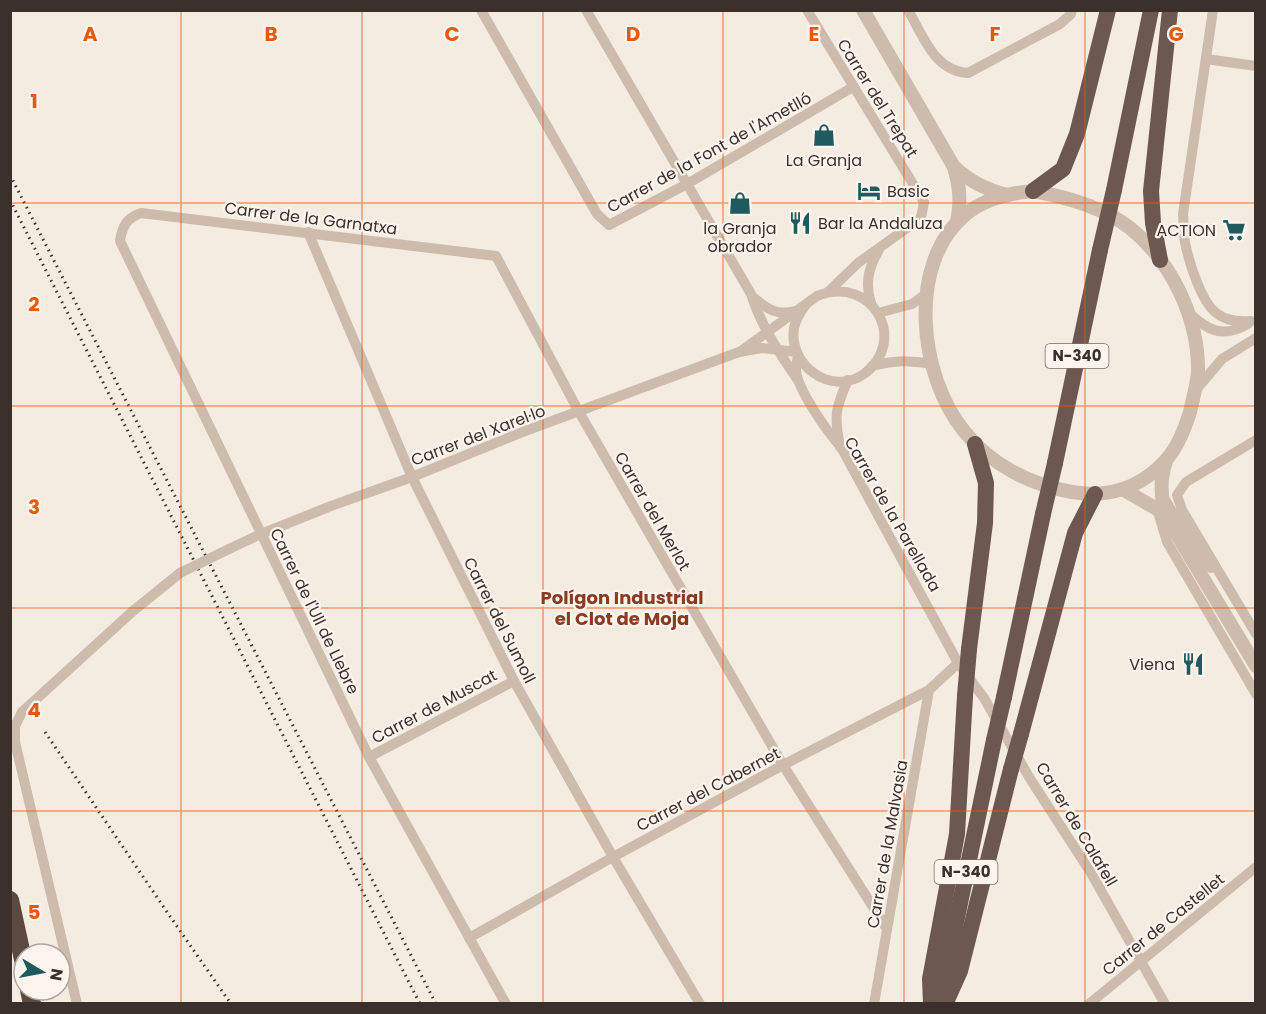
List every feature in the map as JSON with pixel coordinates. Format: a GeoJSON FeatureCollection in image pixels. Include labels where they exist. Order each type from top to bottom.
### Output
{"type":"FeatureCollection","features":[{"type":"Feature","properties":{"kind":"highway"},"geometry":{"type":"LineString","coordinates":[[1033,191],[1063,169],[1077,134],[1108,10]]}},
{"type":"Feature","properties":{"kind":"highway","name":"N-340"},"geometry":{"type":"LineString","coordinates":[[939,1004],[1151,10]]}},
{"type":"Feature","properties":{"kind":"highway"},"geometry":{"type":"LineString","coordinates":[[1160,260],[1153,223],[1151,191],[1170,10]]}},
{"type":"Feature","properties":{"kind":"highway"},"geometry":{"type":"LineString","coordinates":[[932,1004],[930,979],[957,834],[969,649],[985,523],[986,483],[975,444]]}},
{"type":"Feature","properties":{"kind":"highway"},"geometry":{"type":"LineString","coordinates":[[946,1004],[960,971],[1011,769],[1075,533],[1095,494]]}},
{"type":"Feature","properties":{"kind":"highway"},"geometry":{"type":"LineString","coordinates":[[10,900],[19,942]]}},
{"type":"Feature","properties":{"kind":"street","name":"Carrer de la Font de l'Ametlló"},"geometry":{"type":"LineString","coordinates":[[481,10],[597,214],[609,225],[687,184],[854,87]]}},
{"type":"Feature","properties":{"kind":"street","name":"Carrer de la Parellada"},"geometry":{"type":"LineString","coordinates":[[586,10],[751,294],[767,333],[799,382],[829,435],[841,447],[958,663]]}},
{"type":"Feature","properties":{"kind":"street","name":"Carrer del Trepat"},"geometry":{"type":"LineString","coordinates":[[807,10],[924,202],[921,218],[880,247]]}},
{"type":"Feature","properties":{"kind":"street"},"geometry":{"type":"LineString","coordinates":[[861,10],[954,167],[960,186],[957,222]]}},
{"type":"Feature","properties":{"kind":"street"},"geometry":{"type":"LineString","coordinates":[[908,10],[938,61],[958,73],[968,74],[1060,24],[1071,15],[1072,10]]}},
{"type":"Feature","properties":{"kind":"street"},"geometry":{"type":"LineString","coordinates":[[1213,10],[1183,214],[1185,246],[1204,297],[1214,312],[1226,319],[1239,322],[1253,320]]}},
{"type":"Feature","properties":{"kind":"street"},"geometry":{"type":"LineString","coordinates":[[1206,59],[1256,66]]}},
{"type":"Feature","properties":{"kind":"street"},"geometry":{"type":"LineString","coordinates":[[954,167],[970,181],[988,190],[1008,195]]}},
{"type":"Feature","properties":{"kind":"street"},"geometry":{"type":"LineString","coordinates":[[1167,459],[1145,478],[1124,490],[1095,494],[1046,486],[1026,478],[1008,469],[975,444],[962,429],[941,391],[932,364],[928,340],[926,294],[935,255],[957,222],[979,206],[1008,195],[1033,191],[1068,198],[1107,215],[1129,227],[1160,260],[1171,277],[1187,312],[1197,362],[1195,392],[1184,429],[1162,473],[1162,506],[1168,520],[1256,666]]}},
{"type":"Feature","properties":{"kind":"street","name":"Carrer de la Garnatxa"},"geometry":{"type":"LineString","coordinates":[[125,223],[132,216],[141,213],[496,256]]}},
{"type":"Feature","properties":{"kind":"street","name":"Carrer de l'Ull de Llebre"},"geometry":{"type":"LineString","coordinates":[[125,223],[120,241],[369,757],[506,1004]]}},
{"type":"Feature","properties":{"kind":"street","name":"Carrer del Sumoll"},"geometry":{"type":"LineString","coordinates":[[308,232],[412,477],[514,681],[613,857],[700,1004]]}},
{"type":"Feature","properties":{"kind":"street"},"geometry":{"type":"LineString","coordinates":[[739,352],[817,296],[829,291],[858,263],[880,247]]}},
{"type":"Feature","properties":{"kind":"street"},"geometry":{"type":"LineString","coordinates":[[807,303],[798,315],[794,327],[794,342],[797,354],[807,368],[819,377],[833,381],[848,380],[861,375],[872,366],[880,354],[884,340],[883,326],[868,292],[872,261],[880,247]]}},
{"type":"Feature","properties":{"kind":"street","name":"Carrer del Merlot"},"geometry":{"type":"LineString","coordinates":[[496,256],[579,412],[783,765],[887,929]]}},
{"type":"Feature","properties":{"kind":"street"},"geometry":{"type":"LineString","coordinates":[[829,291],[852,292],[874,308],[912,304],[926,294]]}},
{"type":"Feature","properties":{"kind":"street","name":"Carrer de la Parellada"},"geometry":{"type":"LineString","coordinates":[[751,294],[762,304],[778,313],[796,311]]}},
{"type":"Feature","properties":{"kind":"street"},"geometry":{"type":"LineString","coordinates":[[1187,312],[1210,330],[1221,332],[1239,329],[1253,320]]}},
{"type":"Feature","properties":{"kind":"street"},"geometry":{"type":"LineString","coordinates":[[1195,392],[1222,359],[1256,338]]}},
{"type":"Feature","properties":{"kind":"street"},"geometry":{"type":"LineString","coordinates":[[739,352],[762,348],[797,354]]}},
{"type":"Feature","properties":{"kind":"street","name":"Carrer del Xarel·lo"},"geometry":{"type":"LineString","coordinates":[[77,1004],[15,742],[15,726],[22,712],[133,611],[180,573],[261,534],[525,431],[739,352]]}},
{"type":"Feature","properties":{"kind":"street","name":"Carrer de la Parellada"},"geometry":{"type":"LineString","coordinates":[[797,354],[796,370],[799,382]]}},
{"type":"Feature","properties":{"kind":"street"},"geometry":{"type":"LineString","coordinates":[[872,366],[893,360],[932,364]]}},
{"type":"Feature","properties":{"kind":"street"},"geometry":{"type":"LineString","coordinates":[[841,447],[835,420],[838,402],[848,380]]}},
{"type":"Feature","properties":{"kind":"street"},"geometry":{"type":"LineString","coordinates":[[1256,440],[1186,482],[1177,495],[1182,510],[1256,634]]}},
{"type":"Feature","properties":{"kind":"street"},"geometry":{"type":"LineString","coordinates":[[1124,490],[1157,509],[1168,520]]}},
{"type":"Feature","properties":{"kind":"street"},"geometry":{"type":"LineString","coordinates":[[1161,491],[1190,542],[1205,563],[1226,584]]}},
{"type":"Feature","properties":{"kind":"street"},"geometry":{"type":"LineString","coordinates":[[1157,509],[1167,542],[1256,694]]}},
{"type":"Feature","properties":{"kind":"street","name":"Carrer del Cabernet"},"geometry":{"type":"LineString","coordinates":[[469,938],[783,765],[929,690],[958,663]]}},
{"type":"Feature","properties":{"kind":"street","name":"Carrer de Calafell"},"geometry":{"type":"LineString","coordinates":[[958,663],[984,698],[1029,777],[1091,873],[1139,962],[1165,1004]]}},
{"type":"Feature","properties":{"kind":"street","name":"Carrer de Muscat"},"geometry":{"type":"LineString","coordinates":[[369,757],[514,681]]}},
{"type":"Feature","properties":{"kind":"street","name":"Carrer de la Malvasia"},"geometry":{"type":"LineString","coordinates":[[874,1004],[929,690]]}},
{"type":"Feature","properties":{"kind":"street","name":"Carrer de Castellet"},"geometry":{"type":"LineString","coordinates":[[1089,1004],[1256,867]]}},
{"type":"Feature","properties":{"kind":"railway"},"geometry":{"type":"LineString","coordinates":[[10,175],[436,1004]]}},
{"type":"Feature","properties":{"kind":"railway"},"geometry":{"type":"LineString","coordinates":[[10,200],[420,1004]]}},
{"type":"Feature","properties":{"kind":"railway"},"geometry":{"type":"LineString","coordinates":[[45,732],[231,1004]]}},
{"type":"Feature","properties":{"kind":"place","name":"La Granja"},"geometry":{"type":"Point","coordinates":[824,135]}},
{"type":"Feature","properties":{"kind":"place","name":"Basic"},"geometry":{"type":"Point","coordinates":[869,191]}},
{"type":"Feature","properties":{"kind":"place","name":"la Granja obrador"},"geometry":{"type":"Point","coordinates":[740,203]}},
{"type":"Feature","properties":{"kind":"place","name":"Bar la Andaluza"},"geometry":{"type":"Point","coordinates":[800,223]}},
{"type":"Feature","properties":{"kind":"place","name":"ACTION"},"geometry":{"type":"Point","coordinates":[1234,230]}},
{"type":"Feature","properties":{"kind":"place","name":"Viena"},"geometry":{"type":"Point","coordinates":[1193,664]}},
{"type":"Feature","properties":{"kind":"district","name":"Polígon Industrial el Clot de Moja"},"geometry":{"type":"Point","coordinates":[622,608]}}]}
